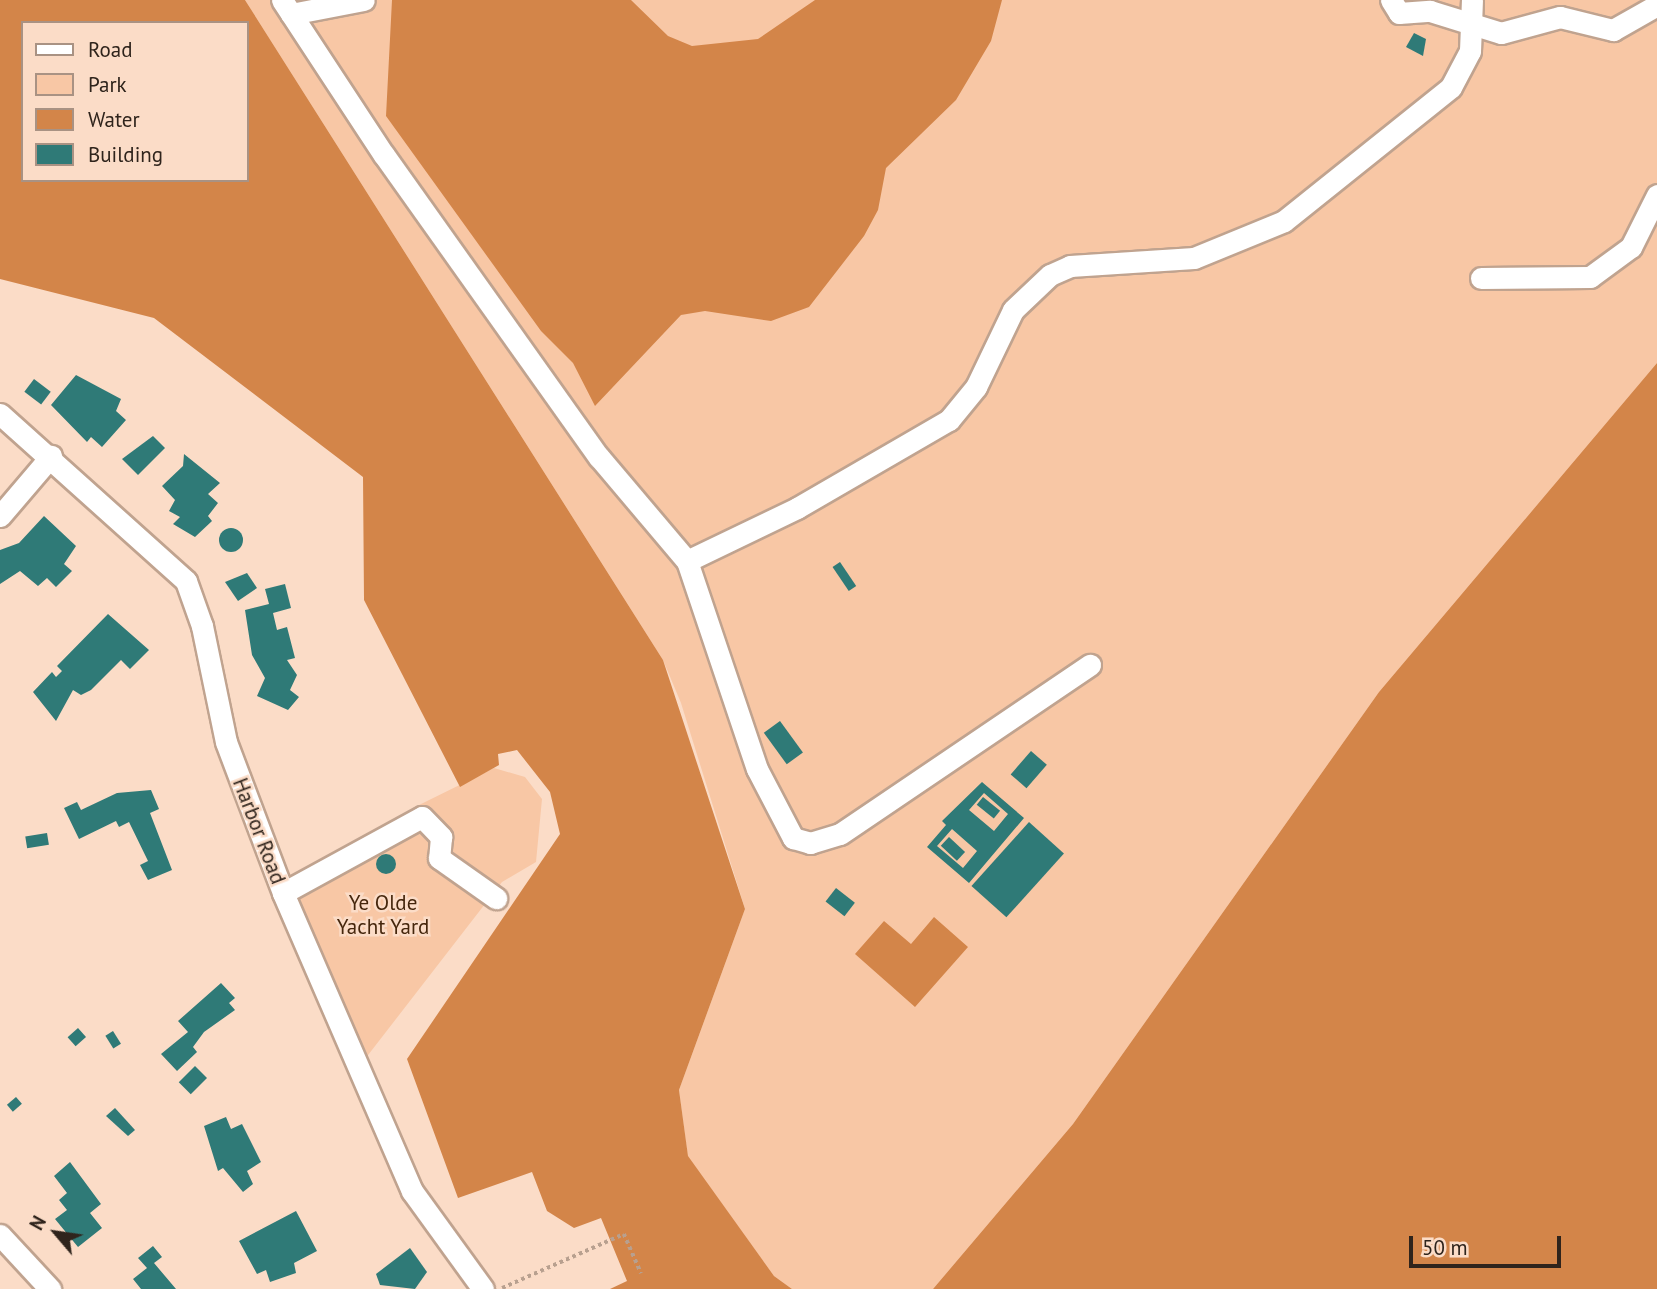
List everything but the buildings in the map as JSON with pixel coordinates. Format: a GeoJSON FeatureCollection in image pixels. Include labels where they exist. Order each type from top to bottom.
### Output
{"type":"FeatureCollection","features":[{"type":"Feature","properties":{"kind":"street"},"geometry":{"type":"LineString","coordinates":[[364,0],[287,7],[599,457],[687,561],[757,769],[793,838],[810,843],[840,834],[1090,665]]}},
{"type":"Feature","properties":{"kind":"street"},"geometry":{"type":"LineString","coordinates":[[1391,0],[1399,13],[1429,6],[1474,30],[1513,32],[1560,17],[1613,30],[1657,5]]}},
{"type":"Feature","properties":{"kind":"street"},"geometry":{"type":"LineString","coordinates":[[687,561],[797,508],[949,419],[976,387],[1013,310],[1050,275],[1070,267],[1194,258],[1284,221],[1451,87],[1463,70],[1474,30],[1472,0]]}},
{"type":"Feature","properties":{"kind":"street"},"geometry":{"type":"LineString","coordinates":[[1481,278],[1590,277],[1631,247],[1657,195]]}},
{"type":"Feature","properties":{"kind":"street","name":"Harbor Road"},"geometry":{"type":"LineString","coordinates":[[0,414],[51,456],[186,581],[202,626],[226,742],[283,894],[412,1191],[483,1289]]}},
{"type":"Feature","properties":{"kind":"street"},"geometry":{"type":"LineString","coordinates":[[0,516],[51,456]]}},
{"type":"Feature","properties":{"kind":"street"},"geometry":{"type":"LineString","coordinates":[[283,894],[422,817],[441,837],[439,858],[496,898]]}},
{"type":"Feature","properties":{"kind":"street"},"geometry":{"type":"LineString","coordinates":[[0,1235],[50,1289]]}},
{"type":"Feature","properties":{"kind":"path"},"geometry":{"type":"LineString","coordinates":[[500,1289],[624,1234],[642,1273]]}},
{"type":"Feature","properties":{"kind":"green space"},"geometry":{"type":"Polygon","coordinates":[[[245,0],[1657,0],[1657,363],[1379,692],[1073,1124],[933,1289],[792,1289],[774,1276],[688,1157],[679,1090],[745,909],[681,703],[663,660],[245,0]]]}},
{"type":"Feature","properties":{"kind":"green space","name":"Ye Olde Yacht Yard"},"geometry":{"type":"Polygon","coordinates":[[[494,768],[525,777],[542,799],[536,862],[502,882],[365,1059],[289,887],[415,807],[494,768]]]}},
{"type":"Feature","properties":{"kind":"water"},"geometry":{"type":"Polygon","coordinates":[[[0,0],[245,0],[663,660],[745,909],[679,1090],[688,1156],[774,1276],[792,1289],[610,1289],[627,1281],[601,1218],[574,1228],[547,1211],[532,1172],[458,1198],[407,1059],[560,834],[550,792],[517,750],[498,754],[499,765],[460,787],[364,600],[363,477],[154,318],[0,279],[0,0]]]}},
{"type":"Feature","properties":{"kind":"water"},"geometry":{"type":"Polygon","coordinates":[[[392,0],[631,0],[668,36],[692,46],[758,39],[815,0],[1002,0],[991,41],[956,100],[886,168],[878,210],[864,236],[809,307],[771,321],[705,311],[681,315],[595,406],[573,363],[541,331],[386,116],[392,0]]]}},
{"type":"Feature","properties":{"kind":"water"},"geometry":{"type":"Polygon","coordinates":[[[1657,363],[1657,1289],[933,1289],[1073,1124],[1379,692],[1657,363]]]}},
{"type":"Feature","properties":{"kind":"water"},"geometry":{"type":"Polygon","coordinates":[[[934,917],[968,947],[915,1007],[855,954],[884,921],[911,944],[934,917]]]}}]}
